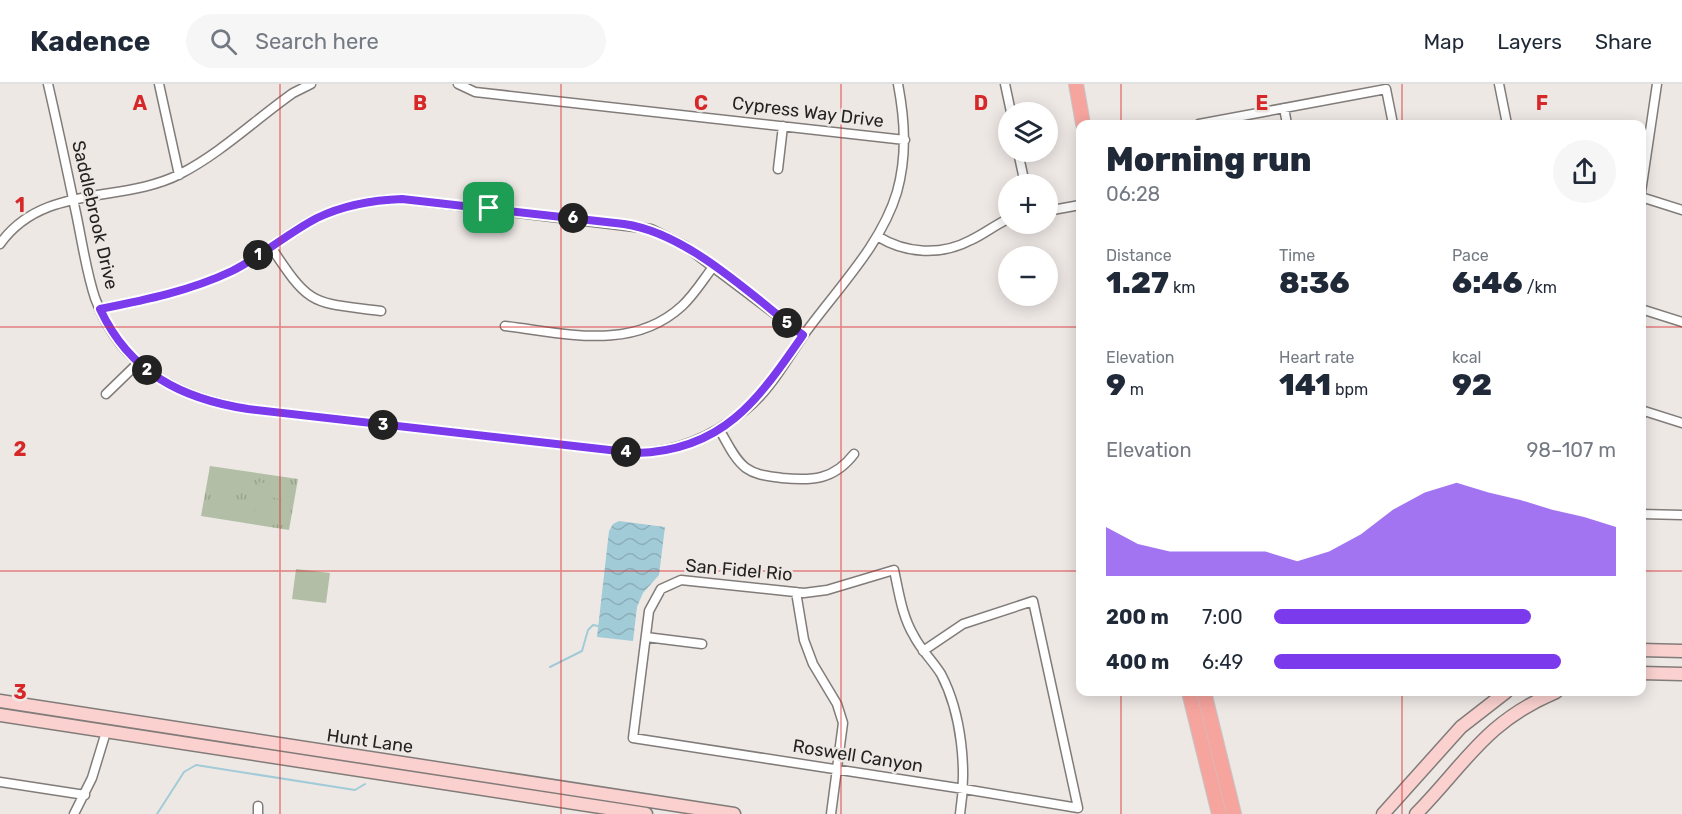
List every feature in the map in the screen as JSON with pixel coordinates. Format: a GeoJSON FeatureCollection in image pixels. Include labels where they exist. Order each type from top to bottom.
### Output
{"type":"FeatureCollection","features":[{"type":"Feature","properties":{"kind":"main road"},"geometry":{"type":"LineString","coordinates":[[1076,84],[1082,120]]}},
{"type":"Feature","properties":{"kind":"main road"},"geometry":{"type":"LineString","coordinates":[[1646,650],[1682,651]]}},
{"type":"Feature","properties":{"kind":"main road"},"geometry":{"type":"LineString","coordinates":[[1646,673],[1682,674]]}},
{"type":"Feature","properties":{"kind":"main road"},"geometry":{"type":"LineString","coordinates":[[1190,696],[1219,814]]}},
{"type":"Feature","properties":{"kind":"main road"},"geometry":{"type":"LineString","coordinates":[[1199,696],[1205,721],[1216,742]]}},
{"type":"Feature","properties":{"kind":"main road"},"geometry":{"type":"LineString","coordinates":[[1205,696],[1234,814]]}},
{"type":"Feature","properties":{"kind":"main road"},"geometry":{"type":"LineString","coordinates":[[1383,814],[1452,736],[1479,711],[1500,696]]}},
{"type":"Feature","properties":{"kind":"main road"},"geometry":{"type":"LineString","coordinates":[[1416,814],[1469,752],[1493,730],[1522,709],[1548,696]]}},
{"type":"Feature","properties":{"kind":"main road","name":"Hunt Lane"},"geometry":{"type":"LineString","coordinates":[[0,701],[116,720],[502,792],[646,814]]}},
{"type":"Feature","properties":{"kind":"main road"},"geometry":{"type":"LineString","coordinates":[[17,717],[29,715],[40,708]]}},
{"type":"Feature","properties":{"kind":"main road"},"geometry":{"type":"LineString","coordinates":[[1479,711],[1493,730]]}},
{"type":"Feature","properties":{"kind":"main road","name":"Hunt Lane"},"geometry":{"type":"LineString","coordinates":[[0,715],[106,732],[505,779],[700,811],[734,814]]}},
{"type":"Feature","properties":{"kind":"main road"},"geometry":{"type":"LineString","coordinates":[[106,732],[116,720]]}},
{"type":"Feature","properties":{"kind":"main road"},"geometry":{"type":"LineString","coordinates":[[1206,762],[1220,759]]}},
{"type":"Feature","properties":{"kind":"main road"},"geometry":{"type":"LineString","coordinates":[[502,792],[505,779]]}},
{"type":"Feature","properties":{"kind":"street","name":"Saddlebrook Drive"},"geometry":{"type":"LineString","coordinates":[[48,84],[88,272],[100,309],[116,337],[138,363],[177,390],[218,404],[533,442],[647,453],[685,445],[719,429],[751,406],[763,393],[877,236],[896,193],[905,140],[898,84]]}},
{"type":"Feature","properties":{"kind":"street"},"geometry":{"type":"LineString","coordinates":[[159,84],[179,175]]}},
{"type":"Feature","properties":{"kind":"street"},"geometry":{"type":"LineString","coordinates":[[0,244],[14,227],[30,214],[49,206],[179,175],[286,98],[311,84]]}},
{"type":"Feature","properties":{"kind":"street","name":"Cypress Way Drive"},"geometry":{"type":"LineString","coordinates":[[458,84],[475,92],[905,140]]}},
{"type":"Feature","properties":{"kind":"street"},"geometry":{"type":"LineString","coordinates":[[1005,84],[1009,102]]}},
{"type":"Feature","properties":{"kind":"street"},"geometry":{"type":"LineString","coordinates":[[1499,84],[1506,120]]}},
{"type":"Feature","properties":{"kind":"street"},"geometry":{"type":"LineString","coordinates":[[1646,158],[1657,84]]}},
{"type":"Feature","properties":{"kind":"street"},"geometry":{"type":"LineString","coordinates":[[1220,120],[1386,89],[1392,120]]}},
{"type":"Feature","properties":{"kind":"street"},"geometry":{"type":"LineString","coordinates":[[1284,108],[1286,120]]}},
{"type":"Feature","properties":{"kind":"street"},"geometry":{"type":"LineString","coordinates":[[778,169],[783,126]]}},
{"type":"Feature","properties":{"kind":"street"},"geometry":{"type":"LineString","coordinates":[[100,309],[200,285],[233,270],[311,221],[338,209],[363,203],[402,199],[642,226],[674,239],[803,335]]}},
{"type":"Feature","properties":{"kind":"street"},"geometry":{"type":"LineString","coordinates":[[1646,199],[1682,210]]}},
{"type":"Feature","properties":{"kind":"street"},"geometry":{"type":"LineString","coordinates":[[1058,209],[1076,206]]}},
{"type":"Feature","properties":{"kind":"street"},"geometry":{"type":"LineString","coordinates":[[877,236],[904,249],[940,250],[963,244],[998,225]]}},
{"type":"Feature","properties":{"kind":"street"},"geometry":{"type":"LineString","coordinates":[[272,247],[290,277],[310,298],[326,303],[381,311]]}},
{"type":"Feature","properties":{"kind":"street"},"geometry":{"type":"LineString","coordinates":[[505,326],[602,337],[638,331],[660,322],[680,308],[713,267]]}},
{"type":"Feature","properties":{"kind":"street"},"geometry":{"type":"LineString","coordinates":[[1646,311],[1682,322]]}},
{"type":"Feature","properties":{"kind":"street"},"geometry":{"type":"LineString","coordinates":[[106,394],[138,363]]}},
{"type":"Feature","properties":{"kind":"street"},"geometry":{"type":"LineString","coordinates":[[1646,412],[1682,423]]}},
{"type":"Feature","properties":{"kind":"street"},"geometry":{"type":"LineString","coordinates":[[719,429],[738,461],[747,469],[764,476],[818,479],[839,470],[854,454]]}},
{"type":"Feature","properties":{"kind":"street"},"geometry":{"type":"LineString","coordinates":[[1646,514],[1682,515]]}},
{"type":"Feature","properties":{"kind":"street","name":"San Fidel Rio"},"geometry":{"type":"LineString","coordinates":[[633,738],[653,598],[661,589],[674,581],[689,580],[796,592],[827,590],[894,570],[904,618],[923,651]]}},
{"type":"Feature","properties":{"kind":"street"},"geometry":{"type":"LineString","coordinates":[[796,592],[804,640],[813,664],[842,716],[843,730],[831,814]]}},
{"type":"Feature","properties":{"kind":"street","name":"Roswell Canyon"},"geometry":{"type":"LineString","coordinates":[[633,738],[1077,808],[1033,601],[963,624],[923,651]]}},
{"type":"Feature","properties":{"kind":"street"},"geometry":{"type":"LineString","coordinates":[[646,637],[702,644]]}},
{"type":"Feature","properties":{"kind":"street"},"geometry":{"type":"LineString","coordinates":[[923,651],[939,672],[951,700],[964,762],[964,789],[960,814]]}},
{"type":"Feature","properties":{"kind":"street"},"geometry":{"type":"LineString","coordinates":[[74,814],[85,795],[106,732]]}},
{"type":"Feature","properties":{"kind":"street"},"geometry":{"type":"LineString","coordinates":[[0,782],[85,795]]}},
{"type":"Feature","properties":{"kind":"green space"},"geometry":{"type":"Polygon","coordinates":[[[210,466],[298,479],[289,530],[201,516],[210,466]]]}},
{"type":"Feature","properties":{"kind":"green space"},"geometry":{"type":"Polygon","coordinates":[[[215,475],[244,480],[242,493],[213,488],[215,475]]]}},
{"type":"Feature","properties":{"kind":"green space"},"geometry":{"type":"Polygon","coordinates":[[[259,482],[288,487],[286,500],[257,495],[259,482]]]}},
{"type":"Feature","properties":{"kind":"green space"},"geometry":{"type":"Polygon","coordinates":[[[211,500],[240,504],[238,518],[209,513],[211,500]]]}},
{"type":"Feature","properties":{"kind":"green space"},"geometry":{"type":"Polygon","coordinates":[[[256,506],[284,511],[282,525],[253,520],[256,506]]]}},
{"type":"Feature","properties":{"kind":"green space"},"geometry":{"type":"Polygon","coordinates":[[[296,569],[330,573],[326,603],[292,599],[296,569]]]}},
{"type":"Feature","properties":{"kind":"water"},"geometry":{"type":"Polygon","coordinates":[[[619,521],[665,527],[659,575],[643,593],[637,607],[633,641],[597,637],[609,531],[613,524],[619,521]]]}},
{"type":"Feature","properties":{"kind":"waterway"},"geometry":{"type":"LineString","coordinates":[[550,667],[582,651],[588,630],[593,625],[598,626]]}},
{"type":"Feature","properties":{"kind":"waterway"},"geometry":{"type":"LineString","coordinates":[[157,814],[184,772],[196,765],[355,790],[365,784]]}},
{"type":"Feature","properties":{"kind":"route"},"geometry":{"type":"LineString","coordinates":[[402,199],[489,208],[642,226],[663,233],[730,278],[803,335],[763,393],[751,406],[719,429],[675,448],[636,453],[248,409],[203,400],[177,390],[138,363],[116,337],[100,309],[200,285],[233,270],[311,221],[338,209],[363,203],[402,199]]}}]}
